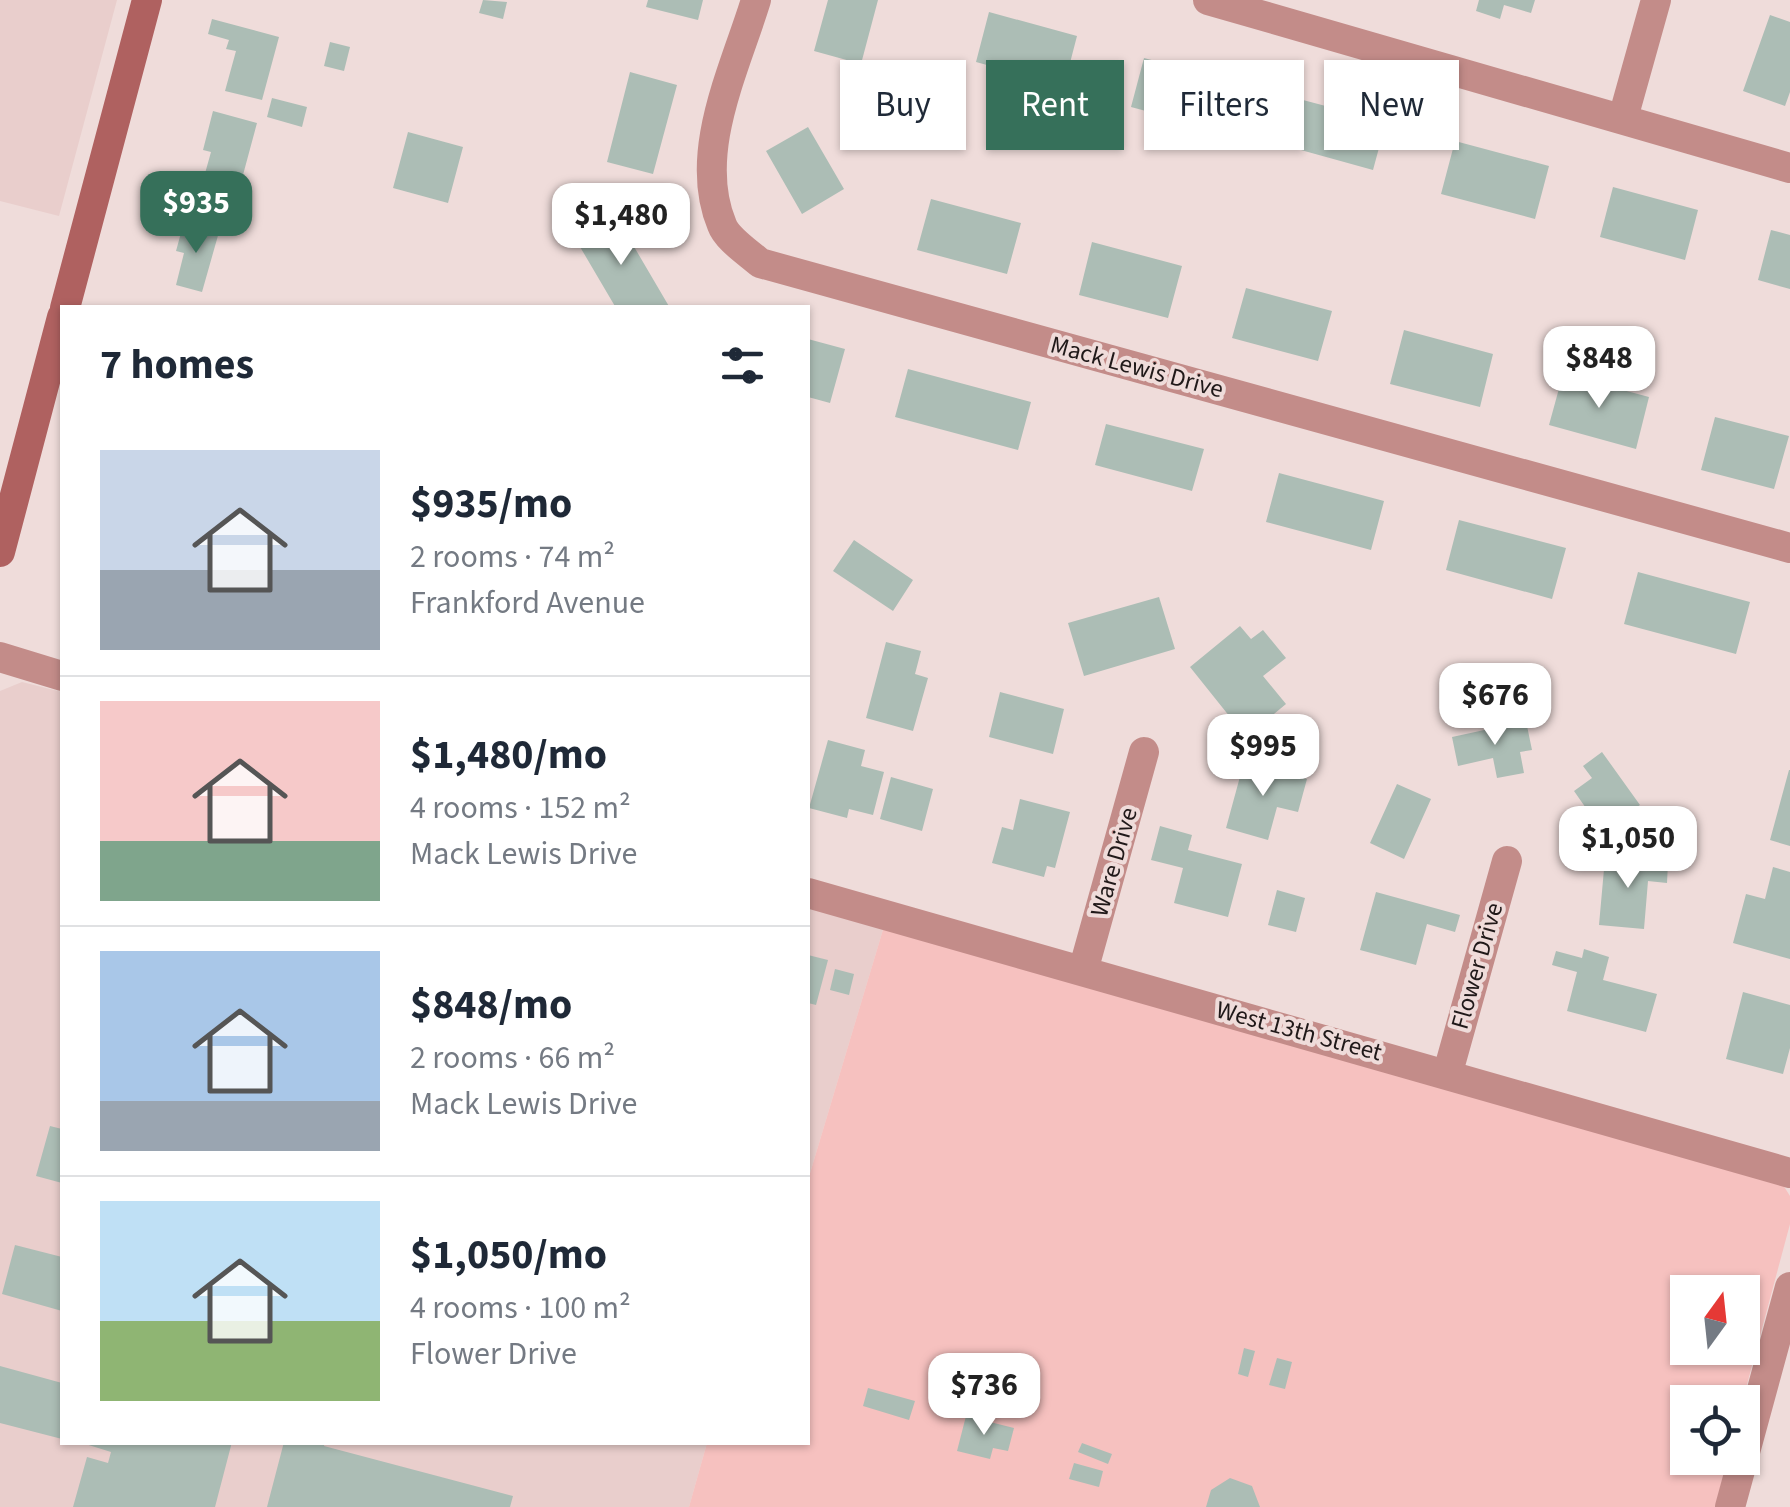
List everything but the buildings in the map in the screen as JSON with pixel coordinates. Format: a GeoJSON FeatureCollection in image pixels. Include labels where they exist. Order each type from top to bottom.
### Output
{"type":"FeatureCollection","features":[{"type":"Feature","properties":{"kind":"main road"},"geometry":{"type":"LineString","coordinates":[[66,305],[147,0]]}},
{"type":"Feature","properties":{"kind":"main road"},"geometry":{"type":"LineString","coordinates":[[0,552],[60,326]]}},
{"type":"Feature","properties":{"kind":"street","name":"Mack Lewis Drive"},"geometry":{"type":"LineString","coordinates":[[756,0],[714,134],[712,170],[722,228],[760,263],[1790,548]]}},
{"type":"Feature","properties":{"kind":"street"},"geometry":{"type":"LineString","coordinates":[[1208,0],[1790,168]]}},
{"type":"Feature","properties":{"kind":"street"},"geometry":{"type":"LineString","coordinates":[[1623,118],[1656,0]]}},
{"type":"Feature","properties":{"kind":"street"},"geometry":{"type":"LineString","coordinates":[[0,657],[60,675]]}},
{"type":"Feature","properties":{"kind":"street","name":"Ware Drive"},"geometry":{"type":"LineString","coordinates":[[1083,972],[1144,752]]}},
{"type":"Feature","properties":{"kind":"street","name":"Flower Drive"},"geometry":{"type":"LineString","coordinates":[[1448,1072],[1507,861]]}},
{"type":"Feature","properties":{"kind":"street","name":"West 13th Street"},"geometry":{"type":"LineString","coordinates":[[810,894],[1448,1072],[1790,1173]]}},
{"type":"Feature","properties":{"kind":"street"},"geometry":{"type":"LineString","coordinates":[[1730,1507],[1790,1288]]}},
{"type":"Feature","properties":{"kind":"shaded area"},"geometry":{"type":"Polygon","coordinates":[[[0,0],[117,0],[59,216],[0,201],[0,0]]]}},
{"type":"Feature","properties":{"kind":"shaded area"},"geometry":{"type":"Polygon","coordinates":[[[22,682],[60,692],[60,1445],[706,1445],[689,1507],[0,1507],[0,691],[22,682]]]}},
{"type":"Feature","properties":{"kind":"shaded area"},"geometry":{"type":"Polygon","coordinates":[[[810,902],[885,923],[810,1173],[810,902]]]}},
{"type":"Feature","properties":{"kind":"shaded area"},"geometry":{"type":"Polygon","coordinates":[[[885,923],[1783,1185],[1790,1196],[1790,1224],[1760,1336],[1760,1275],[1670,1275],[1670,1365],[1752,1365],[1747,1385],[1670,1385],[1670,1475],[1723,1475],[1715,1507],[689,1507],[706,1445],[810,1445],[810,1173],[885,923]]]}}]}
